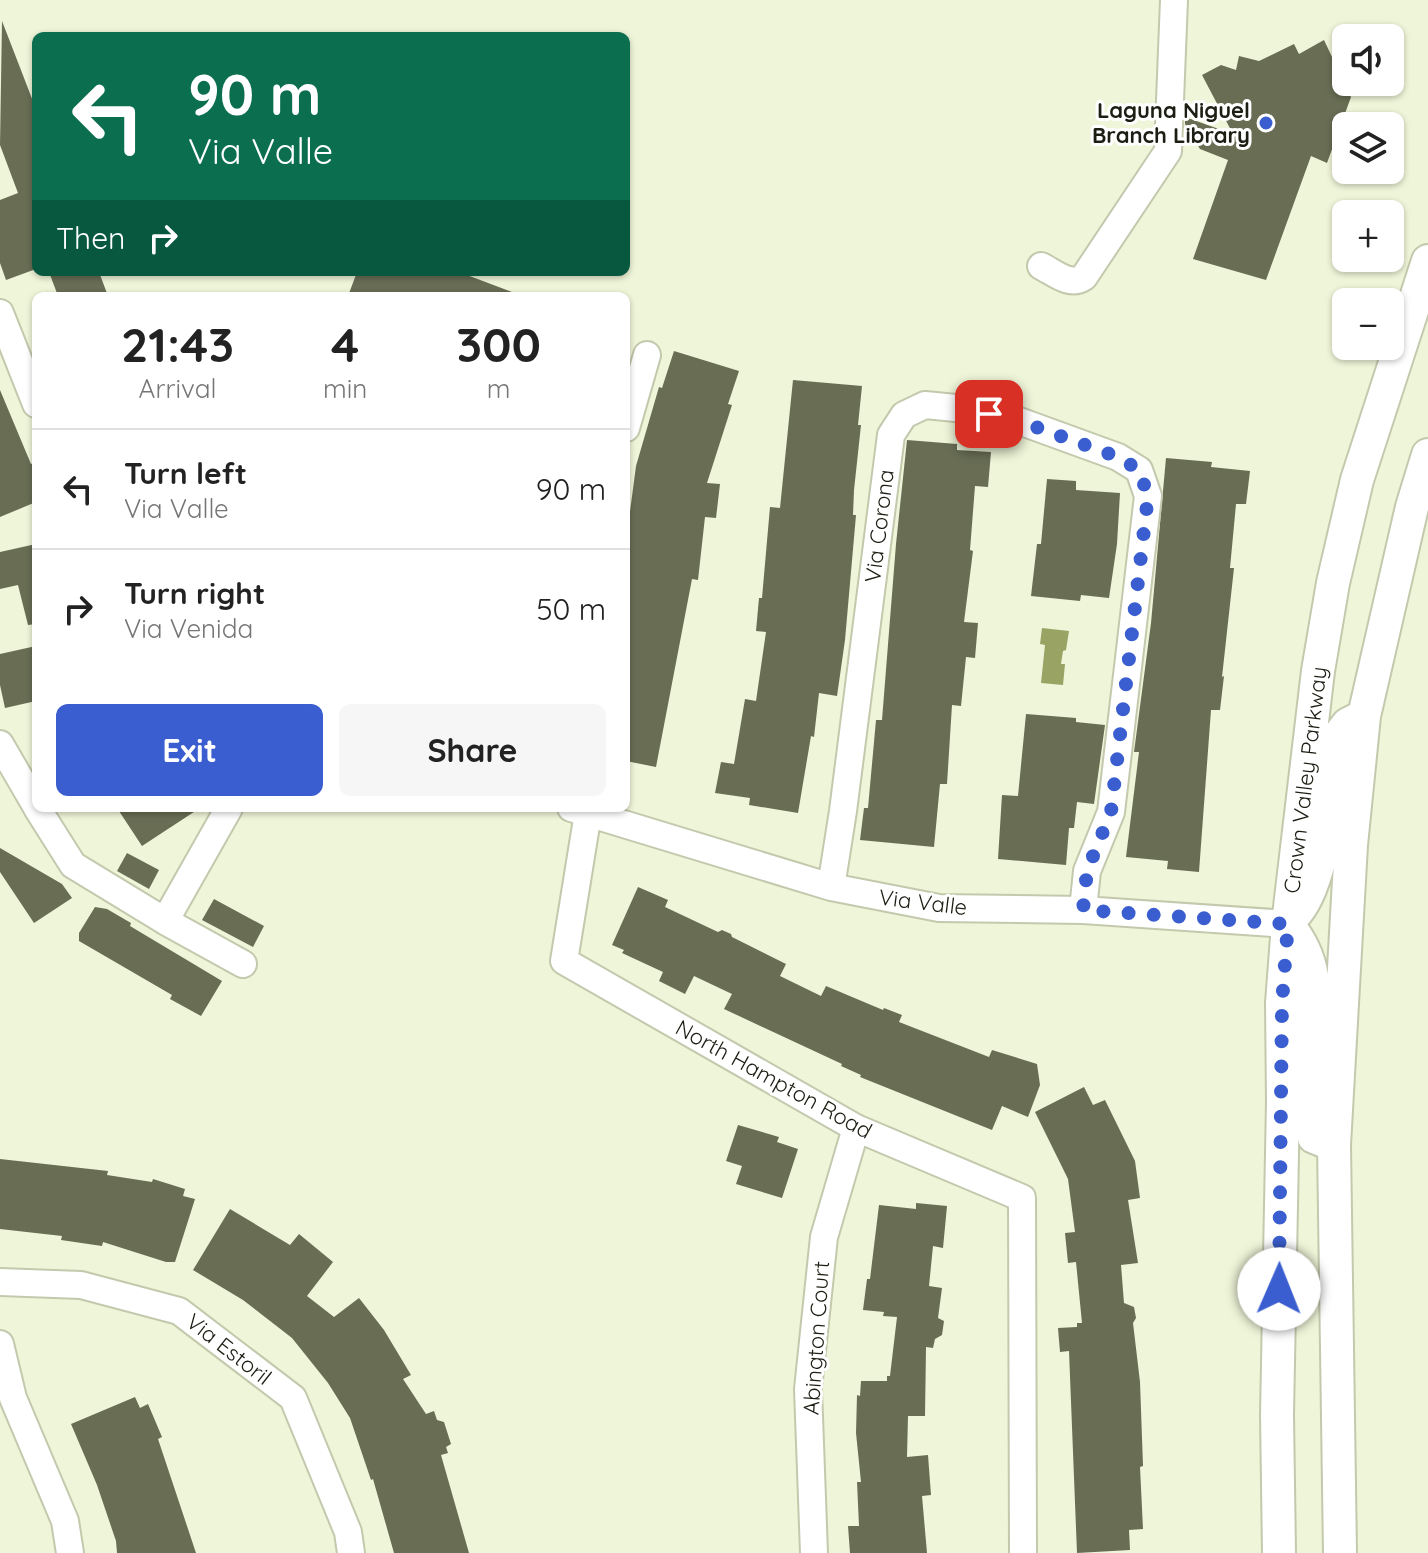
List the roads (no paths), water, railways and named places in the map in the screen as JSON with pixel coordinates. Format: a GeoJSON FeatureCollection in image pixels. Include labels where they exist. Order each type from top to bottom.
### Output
{"type":"FeatureCollection","features":[{"type":"Feature","properties":{"kind":"main road","name":"Crown Valley Parkway"},"geometry":{"type":"LineString","coordinates":[[1279,1553],[1277,1415],[1282,1003],[1288,924],[1316,686],[1333,583],[1357,480],[1428,261]]}},
{"type":"Feature","properties":{"kind":"main road"},"geometry":{"type":"LineString","coordinates":[[1340,1553],[1334,1145],[1351,845],[1364,716],[1412,507],[1428,455]]}},
{"type":"Feature","properties":{"kind":"main road"},"geometry":{"type":"LineString","coordinates":[[1334,1145],[1314,1137],[1311,1108],[1312,977],[1310,962],[1288,924],[1304,904],[1318,868],[1338,737],[1348,724],[1364,716]]}},
{"type":"Feature","properties":{"kind":"street"},"geometry":{"type":"LineString","coordinates":[[1041,266],[1069,281],[1084,277],[1168,151],[1174,0]]}},
{"type":"Feature","properties":{"kind":"street"},"geometry":{"type":"LineString","coordinates":[[0,313],[32,394]]}},
{"type":"Feature","properties":{"kind":"street"},"geometry":{"type":"LineString","coordinates":[[630,414],[647,355]]}},
{"type":"Feature","properties":{"kind":"street","name":"Via Corona"},"geometry":{"type":"LineString","coordinates":[[831,887],[891,435],[904,415],[925,405],[1011,418],[1118,457],[1139,470],[1148,496],[1111,812],[1087,871],[1083,910]]}},
{"type":"Feature","properties":{"kind":"street"},"geometry":{"type":"LineString","coordinates":[[0,744],[32,798]]}},
{"type":"Feature","properties":{"kind":"street"},"geometry":{"type":"LineString","coordinates":[[40,812],[73,865],[243,964]]}},
{"type":"Feature","properties":{"kind":"street"},"geometry":{"type":"LineString","coordinates":[[165,921],[227,812]]}},
{"type":"Feature","properties":{"kind":"street","name":"North Hampton Road"},"geometry":{"type":"LineString","coordinates":[[580,812],[564,961],[856,1128],[1022,1198],[1023,1553]]}},
{"type":"Feature","properties":{"kind":"street","name":"Via Valle"},"geometry":{"type":"LineString","coordinates":[[583,812],[831,887],[939,908],[1083,910],[1288,924]]}},
{"type":"Feature","properties":{"kind":"street","name":"Abington Court"},"geometry":{"type":"LineString","coordinates":[[814,1553],[808,1389],[824,1237],[856,1128]]}},
{"type":"Feature","properties":{"kind":"street","name":"Via Estoril"},"geometry":{"type":"LineString","coordinates":[[0,1282],[81,1285],[179,1311],[293,1398],[348,1532],[351,1553]]}},
{"type":"Feature","properties":{"kind":"street"},"geometry":{"type":"LineString","coordinates":[[0,1344],[13,1398],[65,1521],[70,1553]]}},
{"type":"Feature","properties":{"kind":"place","name":"Laguna Niguel Branch Library"},"geometry":{"type":"Point","coordinates":[1266,123]}}]}
